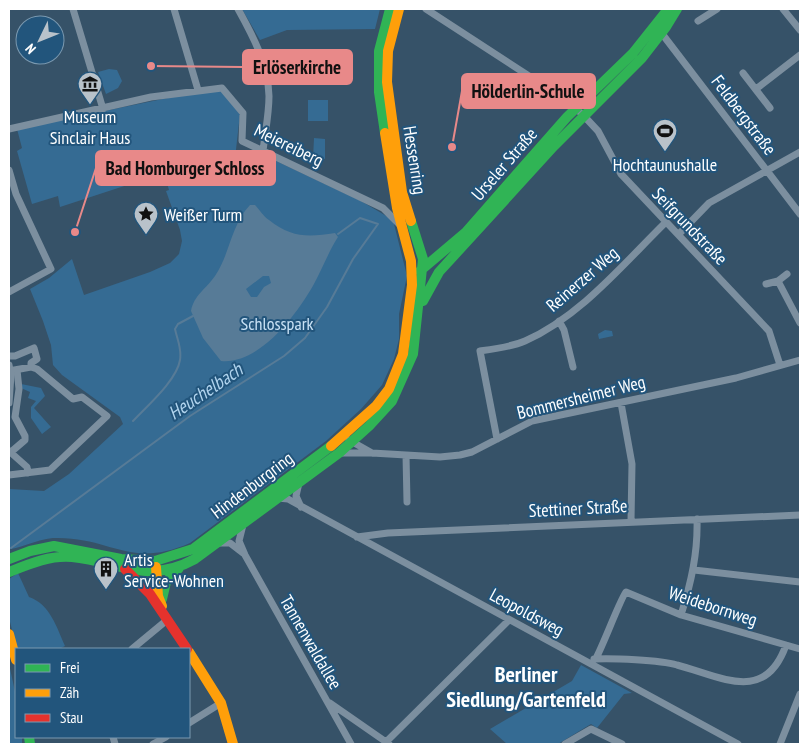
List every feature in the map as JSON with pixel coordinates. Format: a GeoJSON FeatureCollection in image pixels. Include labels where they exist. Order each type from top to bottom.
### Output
{"type":"FeatureCollection","features":[{"type":"Feature","properties":{"kind":"street"},"geometry":{"type":"LineString","coordinates":[[73,9],[103,109]]}},
{"type":"Feature","properties":{"kind":"street"},"geometry":{"type":"LineString","coordinates":[[9,129],[151,97],[198,90],[174,9]]}},
{"type":"Feature","properties":{"kind":"street"},"geometry":{"type":"LineString","coordinates":[[238,9],[261,55],[266,73],[269,99],[263,151]]}},
{"type":"Feature","properties":{"kind":"street","name":"Hessenring"},"geometry":{"type":"LineString","coordinates":[[390,9],[378,65],[379,92],[400,225],[411,258],[412,285]]}},
{"type":"Feature","properties":{"kind":"street","name":"Hessenring"},"geometry":{"type":"LineString","coordinates":[[399,9],[388,51],[388,82],[402,192],[422,254],[419,314]]}},
{"type":"Feature","properties":{"kind":"street","name":"Seifgrundstraße"},"geometry":{"type":"LineString","coordinates":[[426,9],[579,112],[598,131],[621,174],[769,331],[780,365]]}},
{"type":"Feature","properties":{"kind":"street","name":"Urseler Straße"},"geometry":{"type":"LineString","coordinates":[[412,285],[422,269],[466,232],[579,112],[633,53],[665,14],[677,9]]}},
{"type":"Feature","properties":{"kind":"street"},"geometry":{"type":"LineString","coordinates":[[698,21],[718,9]]}},
{"type":"Feature","properties":{"kind":"street"},"geometry":{"type":"LineString","coordinates":[[783,9],[800,30]]}},
{"type":"Feature","properties":{"kind":"street","name":"Urseler Straße"},"geometry":{"type":"LineString","coordinates":[[419,314],[432,280],[579,112],[625,77],[663,35],[665,14]]}},
{"type":"Feature","properties":{"kind":"street","name":"Feldbergstraße"},"geometry":{"type":"LineString","coordinates":[[663,35],[800,214]]}},
{"type":"Feature","properties":{"kind":"street"},"geometry":{"type":"LineString","coordinates":[[756,90],[800,55]]}},
{"type":"Feature","properties":{"kind":"street"},"geometry":{"type":"LineString","coordinates":[[743,72],[770,108]]}},
{"type":"Feature","properties":{"kind":"street","name":"Meiereiberg"},"geometry":{"type":"LineString","coordinates":[[198,90],[224,89],[243,113],[242,142],[383,208],[400,225]]}},
{"type":"Feature","properties":{"kind":"street"},"geometry":{"type":"LineString","coordinates":[[678,234],[709,203],[800,152]]}},
{"type":"Feature","properties":{"kind":"street"},"geometry":{"type":"LineString","coordinates":[[9,170],[16,194],[51,269],[9,292]]}},
{"type":"Feature","properties":{"kind":"street"},"geometry":{"type":"LineString","coordinates":[[383,208],[390,202],[394,193]]}},
{"type":"Feature","properties":{"kind":"street","name":"Reinerzer Weg"},"geometry":{"type":"LineString","coordinates":[[497,438],[480,351],[526,341],[559,321],[587,299],[666,222]]}},
{"type":"Feature","properties":{"kind":"street"},"geometry":{"type":"LineString","coordinates":[[419,246],[430,251],[444,252]]}},
{"type":"Feature","properties":{"kind":"street","name":"Urseler Straße"},"geometry":{"type":"LineString","coordinates":[[422,269],[433,270],[457,253]]}},
{"type":"Feature","properties":{"kind":"street"},"geometry":{"type":"LineString","coordinates":[[411,258],[422,269]]}},
{"type":"Feature","properties":{"kind":"street"},"geometry":{"type":"LineString","coordinates":[[766,284],[778,281],[787,274]]}},
{"type":"Feature","properties":{"kind":"street"},"geometry":{"type":"LineString","coordinates":[[778,281],[800,322]]}},
{"type":"Feature","properties":{"kind":"street","name":"Hindenburgring"},"geometry":{"type":"LineString","coordinates":[[10,558],[30,550],[54,546],[121,559],[156,561],[182,554],[200,544],[336,442],[376,406],[388,389],[403,354],[412,285]]}},
{"type":"Feature","properties":{"kind":"street","name":"Hindenburgring"},"geometry":{"type":"LineString","coordinates":[[9,572],[33,562],[57,557],[84,559],[124,568],[154,572],[179,568],[219,543],[339,453],[356,443],[365,430],[392,401],[409,367],[419,314]]}},
{"type":"Feature","properties":{"kind":"street"},"geometry":{"type":"LineString","coordinates":[[559,321],[564,330],[573,367]]}},
{"type":"Feature","properties":{"kind":"street"},"geometry":{"type":"LineString","coordinates":[[9,356],[16,356],[34,348],[37,359],[31,363],[31,367]]}},
{"type":"Feature","properties":{"kind":"street","name":"Bommersheimer Weg"},"geometry":{"type":"LineString","coordinates":[[339,453],[440,457],[460,455],[472,452],[532,421],[736,378],[800,360]]}},
{"type":"Feature","properties":{"kind":"street"},"geometry":{"type":"LineString","coordinates":[[9,365],[11,385],[9,403]]}},
{"type":"Feature","properties":{"kind":"street"},"geometry":{"type":"LineString","coordinates":[[9,371],[31,367],[73,399],[82,397],[106,416],[50,470],[9,475]]}},
{"type":"Feature","properties":{"kind":"street"},"geometry":{"type":"LineString","coordinates":[[17,370],[19,388],[15,417],[25,436],[24,440],[10,452],[27,468],[28,473]]}},
{"type":"Feature","properties":{"kind":"street"},"geometry":{"type":"LineString","coordinates":[[621,402],[632,464],[631,521]]}},
{"type":"Feature","properties":{"kind":"street"},"geometry":{"type":"LineString","coordinates":[[355,425],[352,430],[356,449],[364,453]]}},
{"type":"Feature","properties":{"kind":"street"},"geometry":{"type":"LineString","coordinates":[[336,442],[345,439],[356,443],[372,453]]}},
{"type":"Feature","properties":{"kind":"street"},"geometry":{"type":"LineString","coordinates":[[406,455],[407,502]]}},
{"type":"Feature","properties":{"kind":"street"},"geometry":{"type":"LineString","coordinates":[[298,483],[296,496],[301,507]]}},
{"type":"Feature","properties":{"kind":"street","name":"Leopoldsweg"},"geometry":{"type":"LineString","coordinates":[[278,498],[288,499],[738,744]]}},
{"type":"Feature","properties":{"kind":"street","name":"Stettiner Straße"},"geometry":{"type":"LineString","coordinates":[[357,537],[388,533],[800,515]]}},
{"type":"Feature","properties":{"kind":"street"},"geometry":{"type":"LineString","coordinates":[[681,615],[694,570],[697,547],[697,519]]}},
{"type":"Feature","properties":{"kind":"street","name":"Tannenwaldallee"},"geometry":{"type":"LineString","coordinates":[[242,525],[238,541],[351,744]]}},
{"type":"Feature","properties":{"kind":"street"},"geometry":{"type":"LineString","coordinates":[[219,543],[230,543],[245,555]]}},
{"type":"Feature","properties":{"kind":"street"},"geometry":{"type":"LineString","coordinates":[[156,561],[154,572],[158,596],[164,613]]}},
{"type":"Feature","properties":{"kind":"street"},"geometry":{"type":"LineString","coordinates":[[124,568],[150,594],[186,648]]}},
{"type":"Feature","properties":{"kind":"street"},"geometry":{"type":"LineString","coordinates":[[133,648],[164,613],[166,582],[179,568]]}},
{"type":"Feature","properties":{"kind":"street"},"geometry":{"type":"LineString","coordinates":[[694,570],[800,582]]}},
{"type":"Feature","properties":{"kind":"street"},"geometry":{"type":"LineString","coordinates":[[150,594],[148,582],[154,572]]}},
{"type":"Feature","properties":{"kind":"street","name":"Weidebornweg"},"geometry":{"type":"LineString","coordinates":[[596,658],[614,620],[621,599],[624,593],[628,592],[681,615],[800,649]]}},
{"type":"Feature","properties":{"kind":"street"},"geometry":{"type":"LineString","coordinates":[[327,701],[388,743],[509,620]]}},
{"type":"Feature","properties":{"kind":"street"},"geometry":{"type":"LineString","coordinates":[[9,634],[15,656]]}},
{"type":"Feature","properties":{"kind":"street"},"geometry":{"type":"LineString","coordinates":[[583,660],[596,658],[674,664],[714,678],[746,682],[762,678],[773,670],[779,663],[786,645]]}},
{"type":"Feature","properties":{"kind":"street"},"geometry":{"type":"LineString","coordinates":[[190,654],[221,703],[233,744]]}},
{"type":"Feature","properties":{"kind":"street"},"geometry":{"type":"LineString","coordinates":[[780,744],[800,694]]}},
{"type":"Feature","properties":{"kind":"street"},"geometry":{"type":"LineString","coordinates":[[190,722],[221,703]]}},
{"type":"Feature","properties":{"kind":"street"},"geometry":{"type":"LineString","coordinates":[[565,744],[589,729],[622,744]]}},
{"type":"Feature","properties":{"kind":"street"},"geometry":{"type":"LineString","coordinates":[[153,744],[164,738]]}},
{"type":"Feature","properties":{"kind":"green space"},"geometry":{"type":"Polygon","coordinates":[[[242,9],[380,9],[375,29],[287,30],[260,40],[242,9]]]}},
{"type":"Feature","properties":{"kind":"green space"},"geometry":{"type":"Polygon","coordinates":[[[109,69],[117,70],[122,81],[118,88],[106,94],[98,72],[109,69]]]}},
{"type":"Feature","properties":{"kind":"green space","name":"Schlosspark"},"geometry":{"type":"Polygon","coordinates":[[[221,91],[240,114],[234,167],[246,171],[253,150],[361,201],[393,220],[407,276],[399,314],[399,339],[394,359],[382,385],[361,409],[326,441],[190,543],[170,550],[137,553],[77,539],[51,538],[9,549],[9,489],[44,491],[69,474],[123,424],[120,417],[62,375],[53,365],[51,345],[30,289],[49,278],[72,259],[84,295],[170,263],[179,254],[182,241],[166,191],[169,190],[164,173],[60,207],[58,196],[32,204],[17,151],[22,148],[17,129],[182,95],[221,91]]]}},
{"type":"Feature","properties":{"kind":"green space"},"geometry":{"type":"Polygon","coordinates":[[[308,100],[328,100],[328,121],[308,121],[308,100]]]}},
{"type":"Feature","properties":{"kind":"green space"},"geometry":{"type":"Polygon","coordinates":[[[314,138],[325,139],[325,159],[313,159],[314,138]]]}},
{"type":"Feature","properties":{"kind":"green space"},"geometry":{"type":"Polygon","coordinates":[[[605,330],[612,331],[613,336],[599,339],[598,334],[605,330]]]}},
{"type":"Feature","properties":{"kind":"green space"},"geometry":{"type":"Polygon","coordinates":[[[21,384],[41,388],[45,396],[34,408],[51,427],[42,434],[31,418],[31,407],[36,401],[28,398],[30,392],[21,388],[21,384]]]}},
{"type":"Feature","properties":{"kind":"green space"},"geometry":{"type":"Polygon","coordinates":[[[18,573],[29,597],[42,605],[52,617],[65,646],[61,648],[17,648],[9,618],[9,579],[18,573]]]}},
{"type":"Feature","properties":{"kind":"green space"},"geometry":{"type":"Polygon","coordinates":[[[9,664],[15,691],[15,738],[22,738],[22,744],[9,744],[9,664]]]}},
{"type":"Feature","properties":{"kind":"green space"},"geometry":{"type":"Polygon","coordinates":[[[581,665],[632,693],[624,694],[597,728],[591,724],[558,744],[507,744],[490,729],[572,681],[581,665]]]}},
{"type":"Feature","properties":{"kind":"shaded area"},"geometry":{"type":"Polygon","coordinates":[[[250,205],[255,205],[267,218],[285,230],[300,235],[335,233],[338,237],[308,294],[289,321],[277,334],[250,355],[236,360],[221,361],[203,338],[191,311],[198,296],[212,281],[220,267],[244,213],[250,205]],[[263,276],[246,289],[251,297],[257,297],[264,287],[271,283],[269,276],[263,276]]]}},
{"type":"Feature","properties":{"kind":"waterway","name":"Heuchelbach"},"geometry":{"type":"LineString","coordinates":[[11,548],[190,416],[284,356],[305,338],[327,307],[353,259],[378,224],[360,218],[338,234]]}},
{"type":"Feature","properties":{"kind":"waterway"},"geometry":{"type":"LineString","coordinates":[[133,421],[168,384],[178,368],[180,348],[175,329],[178,324],[193,316]]}},
{"type":"Feature","properties":{"kind":"traffic: fast"},"geometry":{"type":"LineString","coordinates":[[385,133],[379,92],[379,51],[390,9]]}},
{"type":"Feature","properties":{"kind":"traffic: fast"},"geometry":{"type":"LineString","coordinates":[[420,271],[466,232],[567,117],[633,53],[668,9]]}},
{"type":"Feature","properties":{"kind":"traffic: fast"},"geometry":{"type":"LineString","coordinates":[[423,301],[439,272],[554,146],[642,58],[666,27],[677,9]]}},
{"type":"Feature","properties":{"kind":"traffic: fast"},"geometry":{"type":"LineString","coordinates":[[9,572],[56,557],[72,557],[134,570],[163,570],[178,567],[195,559],[339,453],[369,426],[392,401],[413,354],[423,259],[411,221]]}},
{"type":"Feature","properties":{"kind":"traffic: fast"},"geometry":{"type":"LineString","coordinates":[[9,559],[30,551],[54,546],[121,559],[155,561],[193,549],[331,446]]}},
{"type":"Feature","properties":{"kind":"traffic: fast"},"geometry":{"type":"LineString","coordinates":[[162,599],[166,582],[179,568]]}},
{"type":"Feature","properties":{"kind":"traffic: fast"},"geometry":{"type":"LineString","coordinates":[[29,738],[30,744]]}},
{"type":"Feature","properties":{"kind":"traffic: slow"},"geometry":{"type":"LineString","coordinates":[[399,9],[388,51],[387,82],[402,192],[411,221]]}},
{"type":"Feature","properties":{"kind":"traffic: slow"},"geometry":{"type":"LineString","coordinates":[[331,446],[376,406],[389,389],[403,354],[412,285],[411,261],[397,208],[385,133]]}},
{"type":"Feature","properties":{"kind":"traffic: slow"},"geometry":{"type":"LineString","coordinates":[[156,567],[158,596],[162,606]]}},
{"type":"Feature","properties":{"kind":"traffic: slow"},"geometry":{"type":"LineString","coordinates":[[9,634],[15,656]]}},
{"type":"Feature","properties":{"kind":"traffic: slow"},"geometry":{"type":"LineString","coordinates":[[190,654],[221,703],[233,744]]}},
{"type":"Feature","properties":{"kind":"traffic: jam"},"geometry":{"type":"LineString","coordinates":[[125,569],[150,594],[186,648]]}},
{"type":"Feature","properties":{"kind":"place","name":"Erlöserkirche"},"geometry":{"type":"Point","coordinates":[151,66]}},
{"type":"Feature","properties":{"kind":"place","name":"Museum Sinclair Haus"},"geometry":{"type":"Point","coordinates":[90,105]}},
{"type":"Feature","properties":{"kind":"place","name":"Hölderlin-Schule"},"geometry":{"type":"Point","coordinates":[452,147]}},
{"type":"Feature","properties":{"kind":"place","name":"Hochtaunushalle"},"geometry":{"type":"Point","coordinates":[665,152]}},
{"type":"Feature","properties":{"kind":"place","name":"Bad Homburger Schloss"},"geometry":{"type":"Point","coordinates":[75,232]}},
{"type":"Feature","properties":{"kind":"place","name":"Weißer Turm"},"geometry":{"type":"Point","coordinates":[146,235]}},
{"type":"Feature","properties":{"kind":"place","name":"Artis Service-Wohnen"},"geometry":{"type":"Point","coordinates":[106,590]}},
{"type":"Feature","properties":{"kind":"district","name":"Berliner Siedlung/Gartenfeld"},"geometry":{"type":"Point","coordinates":[526,686]}}]}
